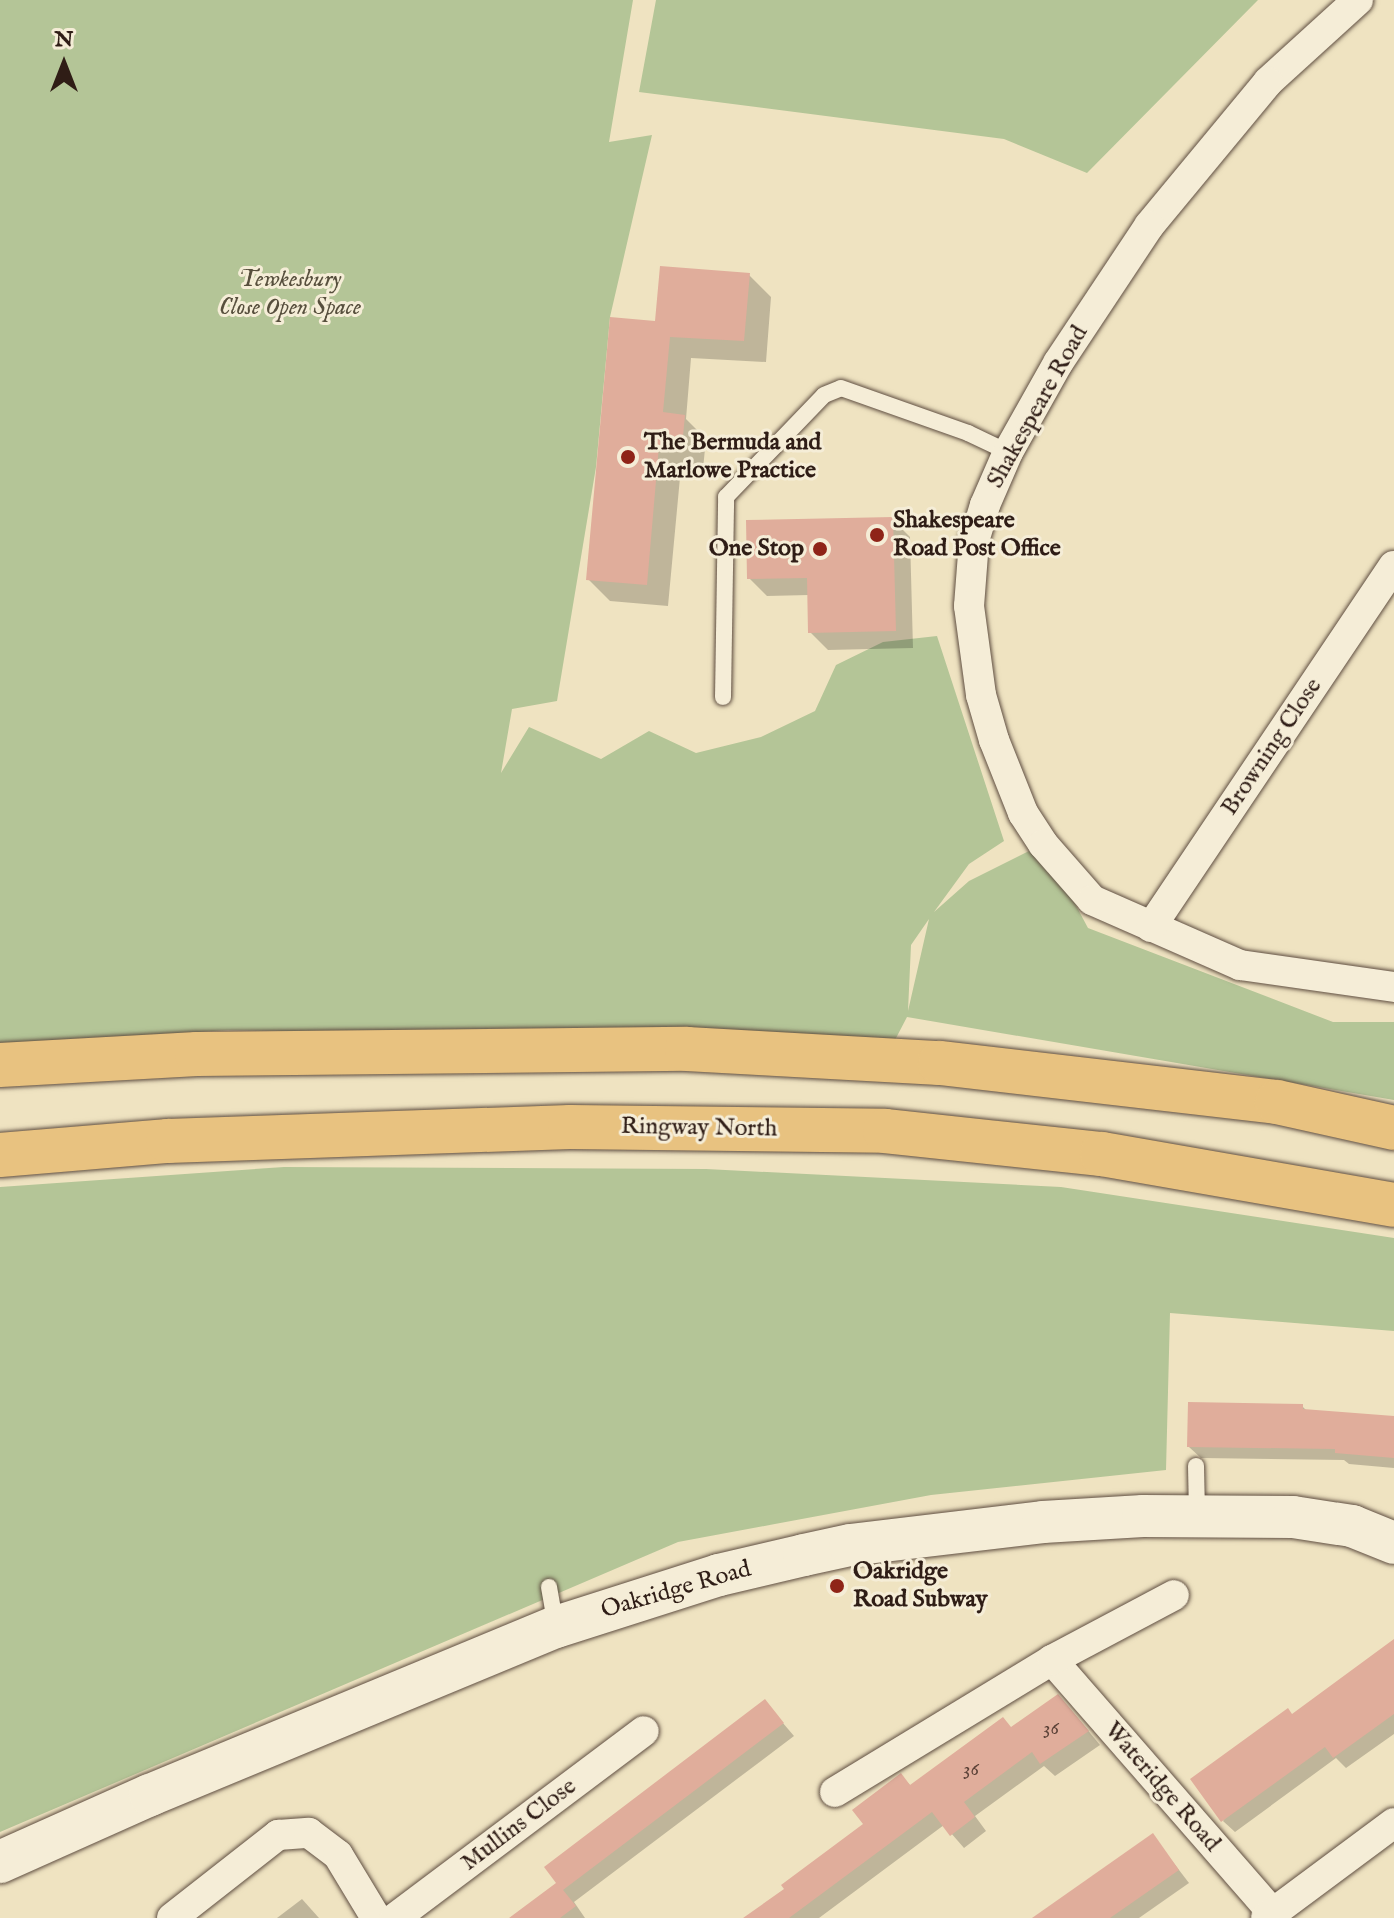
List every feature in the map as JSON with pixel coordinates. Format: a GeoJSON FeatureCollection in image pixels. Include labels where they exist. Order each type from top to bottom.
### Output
{"type":"FeatureCollection","features":[{"type":"Feature","properties":{"kind":"highway"},"geometry":{"type":"LineString","coordinates":[[0,1065],[197,1054],[687,1049],[940,1063],[1277,1102],[1394,1128]]}},
{"type":"Feature","properties":{"kind":"highway","name":"Ringway North"},"geometry":{"type":"LineString","coordinates":[[0,1155],[168,1141],[570,1127],[885,1131],[1102,1154],[1394,1205]]}},
{"type":"Feature","properties":{"kind":"street","name":"Shakespeare Road"},"geometry":{"type":"LineString","coordinates":[[1358,0],[1268,82],[1149,226],[1058,363],[1008,452],[985,505],[970,571],[974,654],[994,740],[1023,813],[1043,844],[1092,900],[1240,965],[1394,987]]}},
{"type":"Feature","properties":{"kind":"street","name":"Browning Close"},"geometry":{"type":"LineString","coordinates":[[1151,927],[1394,566]]}},
{"type":"Feature","properties":{"kind":"street","name":"Oakridge Road"},"geometry":{"type":"LineString","coordinates":[[0,1862],[150,1795],[556,1627],[719,1575],[850,1545],[1043,1522],[1197,1516],[1293,1517],[1352,1526],[1394,1543]]}},
{"type":"Feature","properties":{"kind":"street"},"geometry":{"type":"LineString","coordinates":[[835,1792],[1052,1660],[1174,1595]]}},
{"type":"Feature","properties":{"kind":"street","name":"Wateridge Road"},"geometry":{"type":"LineString","coordinates":[[1052,1660],[1269,1916],[1394,1823]]}},
{"type":"Feature","properties":{"kind":"street","name":"Mullins Close"},"geometry":{"type":"LineString","coordinates":[[395,1918],[644,1731]]}},
{"type":"Feature","properties":{"kind":"street"},"geometry":{"type":"LineString","coordinates":[[172,1918],[278,1835],[309,1833],[338,1855],[376,1918]]}},
{"type":"Feature","properties":{"kind":"lane"},"geometry":{"type":"LineString","coordinates":[[723,697],[726,497],[824,395],[841,388],[968,433],[1008,452]]}},
{"type":"Feature","properties":{"kind":"lane"},"geometry":{"type":"LineString","coordinates":[[1196,1466],[1197,1516]]}},
{"type":"Feature","properties":{"kind":"lane"},"geometry":{"type":"LineString","coordinates":[[549,1587],[556,1627]]}},
{"type":"Feature","properties":{"kind":"green space","name":"Tewkesbury Close Open Space"},"geometry":{"type":"Polygon","coordinates":[[[0,0],[633,0],[609,142],[652,135],[610,317],[596,467],[557,701],[512,709],[501,773],[529,727],[601,759],[649,731],[696,753],[761,737],[815,711],[836,665],[883,642],[937,636],[1004,841],[969,864],[934,912],[969,881],[1043,844],[1088,928],[1333,1022],[1394,1022],[1394,1100],[907,1017],[895,1040],[227,1030],[0,1047],[0,0]],[[929,919],[911,945],[908,1011],[929,919]]]}},
{"type":"Feature","properties":{"kind":"green space"},"geometry":{"type":"Polygon","coordinates":[[[656,0],[1258,0],[1087,173],[1004,139],[639,92],[656,0]]]}},
{"type":"Feature","properties":{"kind":"green space"},"geometry":{"type":"Polygon","coordinates":[[[284,1167],[706,1169],[1061,1187],[1394,1238],[1394,1331],[1170,1313],[1166,1470],[931,1495],[678,1542],[0,1832],[0,1187],[284,1167]]]}},
{"type":"Feature","properties":{"kind":"building","name":"The Bermuda and Marlowe Practice"},"geometry":{"type":"Polygon","coordinates":[[[660,266],[750,273],[744,341],[670,337],[663,412],[685,415],[682,447],[659,446],[647,585],[586,580],[610,317],[655,321],[660,266]]]}},
{"type":"Feature","properties":{"kind":"building","name":"One Stop"},"geometry":{"type":"Polygon","coordinates":[[[893,517],[896,631],[808,633],[807,578],[747,579],[746,520],[893,517]]]}},
{"type":"Feature","properties":{"kind":"building"},"geometry":{"type":"Polygon","coordinates":[[[1188,1402],[1303,1404],[1303,1409],[1394,1416],[1394,1458],[1335,1453],[1335,1449],[1187,1447],[1188,1402]]]}},
{"type":"Feature","properties":{"kind":"building"},"geometry":{"type":"Polygon","coordinates":[[[1394,1639],[1394,1714],[1333,1758],[1325,1747],[1221,1822],[1190,1779],[1288,1708],[1292,1714],[1394,1639]]]}},
{"type":"Feature","properties":{"kind":"building"},"geometry":{"type":"Polygon","coordinates":[[[1058,1694],[1089,1731],[1040,1764],[1032,1752],[964,1802],[975,1817],[950,1836],[932,1812],[789,1918],[743,1918],[784,1889],[781,1885],[863,1824],[852,1810],[901,1773],[910,1785],[1003,1717],[1011,1727],[1058,1694]]]}},
{"type":"Feature","properties":{"kind":"building"},"geometry":{"type":"Polygon","coordinates":[[[765,1699],[784,1723],[563,1890],[576,1906],[560,1918],[509,1918],[556,1883],[544,1867],[765,1699]]]}},
{"type":"Feature","properties":{"kind":"building"},"geometry":{"type":"Polygon","coordinates":[[[1153,1833],[1179,1870],[1110,1918],[1032,1918],[1153,1833]]]}},
{"type":"Feature","properties":{"kind":"place","name":"The Bermuda and Marlowe Practice"},"geometry":{"type":"Point","coordinates":[628,457]}},
{"type":"Feature","properties":{"kind":"place","name":"Shakespeare Road Post Office"},"geometry":{"type":"Point","coordinates":[877,535]}},
{"type":"Feature","properties":{"kind":"place","name":"One Stop"},"geometry":{"type":"Point","coordinates":[820,549]}},
{"type":"Feature","properties":{"kind":"place","name":"Oakridge Road Subway"},"geometry":{"type":"Point","coordinates":[837,1586]}}]}
